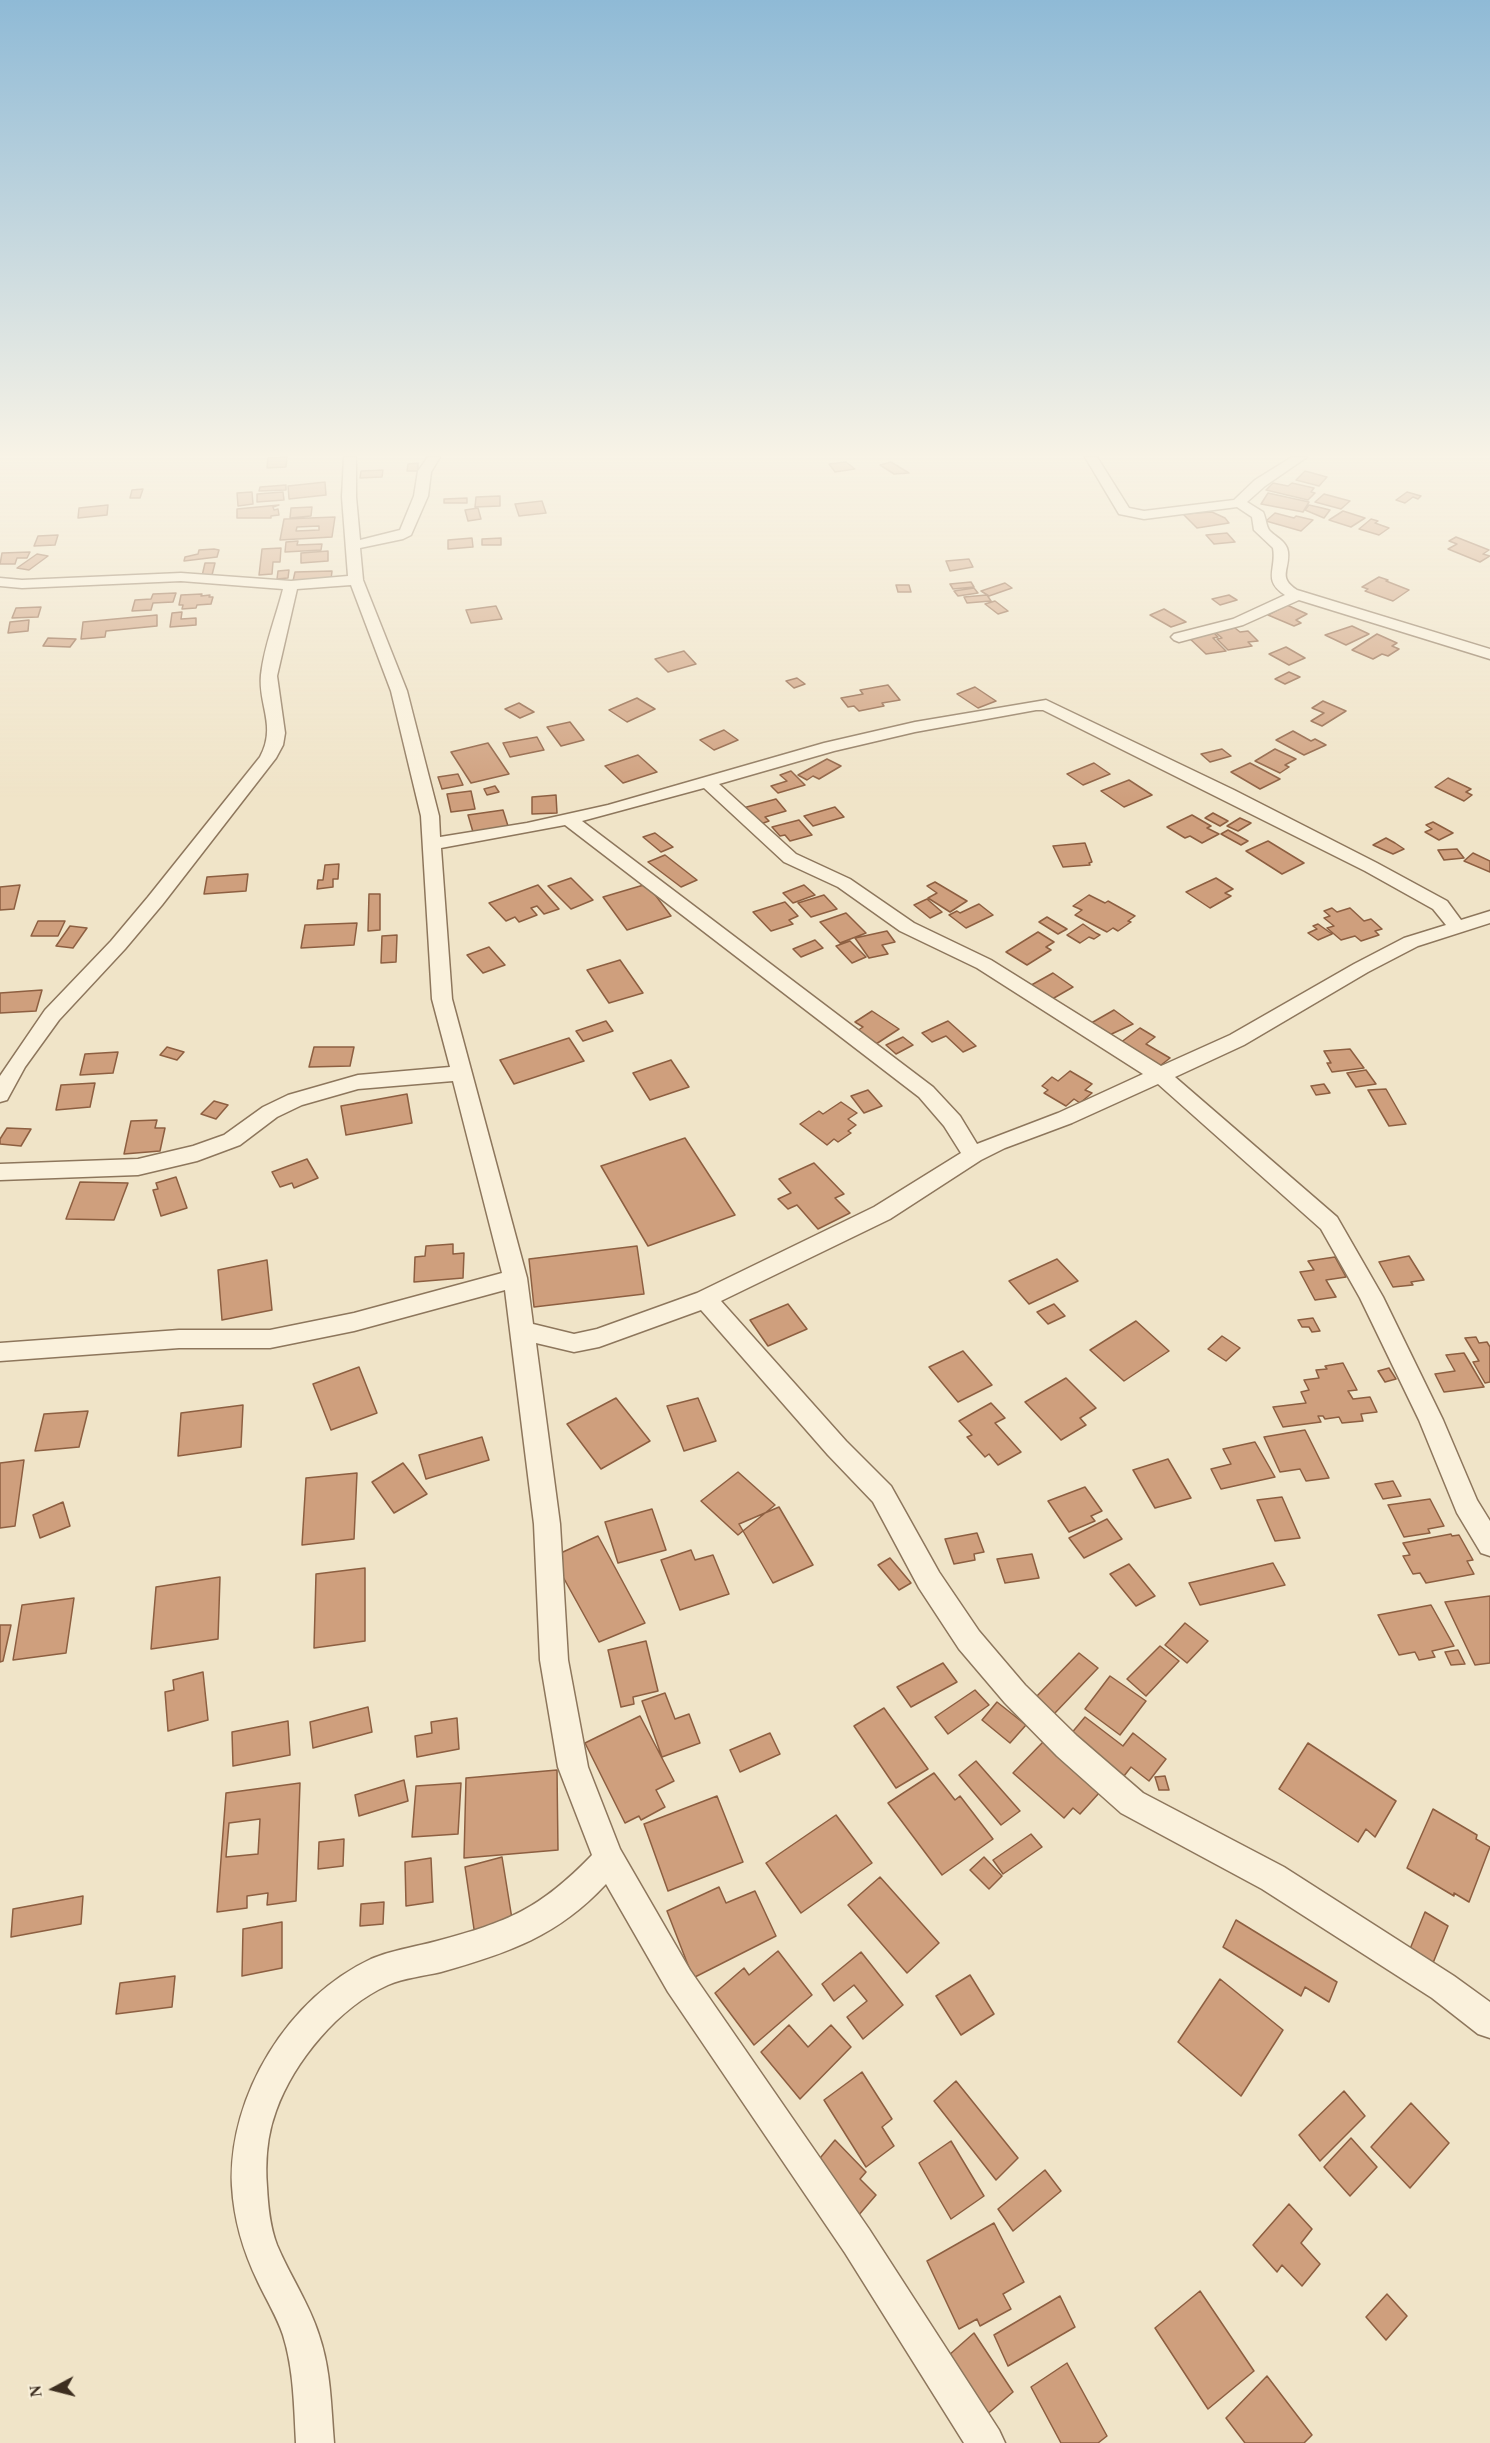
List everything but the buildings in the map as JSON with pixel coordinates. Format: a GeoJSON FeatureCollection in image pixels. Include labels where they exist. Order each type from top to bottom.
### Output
{"type":"FeatureCollection","features":[{"type":"Feature","properties":{"kind":"street"},"geometry":{"type":"LineString","coordinates":[[355,571],[356,580],[399,691],[430,816],[442,999],[515,1278],[546,1524],[554,1660],[573,1767],[609,1859],[679,1981],[857,2241],[986,2443]]}},
{"type":"Feature","properties":{"kind":"street"},"geometry":{"type":"LineString","coordinates":[[1278,571],[1279,582],[1283,587],[1298,595],[1490,654]]}},
{"type":"Feature","properties":{"kind":"street"},"geometry":{"type":"LineString","coordinates":[[0,582],[22,584],[181,577],[291,585],[356,580]]}},
{"type":"Feature","properties":{"kind":"street"},"geometry":{"type":"LineString","coordinates":[[0,1095],[16,1065],[52,1014],[155,901],[268,758],[275,746],[277,733],[269,676],[291,585]]}},
{"type":"Feature","properties":{"kind":"street"},"geometry":{"type":"LineString","coordinates":[[1179,638],[1238,622],[1298,595]]}},
{"type":"Feature","properties":{"kind":"street"},"geometry":{"type":"LineString","coordinates":[[433,844],[569,819],[708,783],[806,753],[915,727],[1026,706],[1046,705],[1371,867],[1440,905],[1457,927]]}},
{"type":"Feature","properties":{"kind":"street"},"geometry":{"type":"LineString","coordinates":[[708,783],[790,858],[844,883],[902,924],[984,964],[1161,1076],[1329,1223],[1371,1297],[1431,1420],[1466,1505],[1490,1545]]}},
{"type":"Feature","properties":{"kind":"street"},"geometry":{"type":"LineString","coordinates":[[569,819],[926,1092],[952,1121],[973,1155]]}},
{"type":"Feature","properties":{"kind":"street"},"geometry":{"type":"LineString","coordinates":[[522,1331],[574,1343],[599,1338],[705,1299],[882,1213],[973,1155],[997,1143],[1065,1118],[1237,1040],[1411,942],[1490,917]]}},
{"type":"Feature","properties":{"kind":"street"},"geometry":{"type":"LineString","coordinates":[[0,1172],[138,1167],[197,1153],[231,1140],[270,1112],[295,1100],[358,1082],[462,1073]]}},
{"type":"Feature","properties":{"kind":"street"},"geometry":{"type":"LineString","coordinates":[[0,1352],[190,1339],[270,1339],[354,1322],[515,1278]]}},
{"type":"Feature","properties":{"kind":"street"},"geometry":{"type":"LineString","coordinates":[[705,1299],[837,1448],[882,1494],[929,1580],[969,1640],[1015,1694],[1067,1746],[1132,1803],[1273,1878],[1424,1975],[1490,2022]]}},
{"type":"Feature","properties":{"kind":"street"},"geometry":{"type":"LineString","coordinates":[[315,2443],[310,2375],[301,2335],[260,2247],[251,2188],[249,2167],[255,2120],[274,2074],[303,2035],[342,1995],[382,1971],[507,1935],[542,1918],[573,1896],[609,1859]]}}]}
